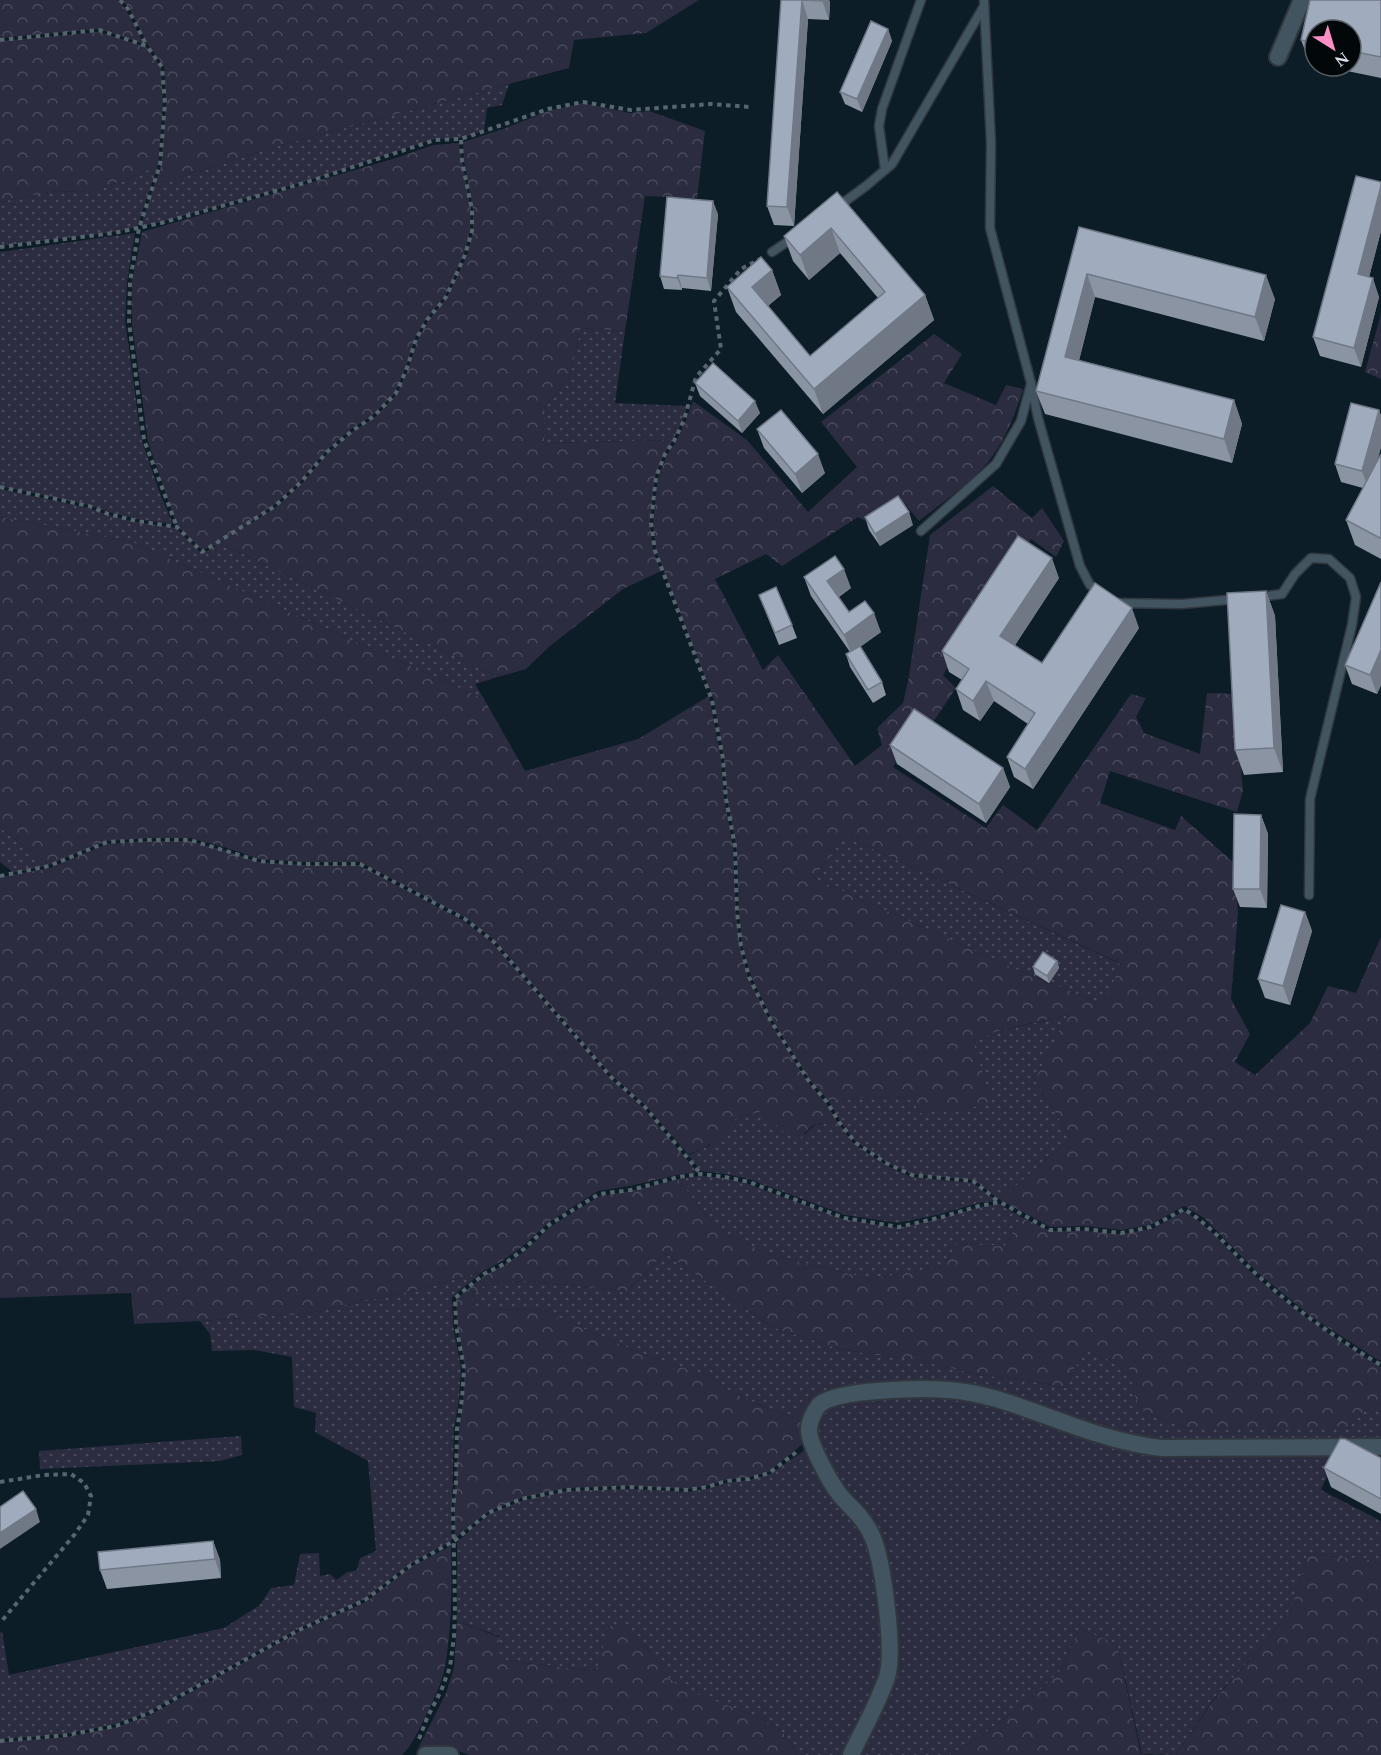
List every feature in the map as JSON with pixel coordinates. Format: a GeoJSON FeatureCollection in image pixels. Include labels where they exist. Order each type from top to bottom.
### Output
{"type":"FeatureCollection","features":[{"type":"Feature","properties":{"kind":"street"},"geometry":{"type":"LineString","coordinates":[[1278,57],[1302,0]]}},
{"type":"Feature","properties":{"kind":"street"},"geometry":{"type":"LineString","coordinates":[[851,1755],[887,1675],[889,1642],[886,1605],[873,1538],[861,1518],[834,1487],[811,1442],[809,1429],[812,1417],[819,1406],[829,1399],[845,1394],[883,1391],[947,1390],[997,1398],[1076,1427],[1138,1446],[1162,1448],[1381,1447]]}},
{"type":"Feature","properties":{"kind":"street"},"geometry":{"type":"LineString","coordinates":[[421,1750],[450,1755]]}},
{"type":"Feature","properties":{"kind":"lane"},"geometry":{"type":"LineString","coordinates":[[885,170],[879,126],[882,109],[921,0]]}},
{"type":"Feature","properties":{"kind":"lane"},"geometry":{"type":"LineString","coordinates":[[828,213],[892,164],[984,3]]}},
{"type":"Feature","properties":{"kind":"lane"},"geometry":{"type":"LineString","coordinates":[[984,3],[991,143],[990,228],[1038,418],[1080,566],[1090,585],[1117,603],[1182,604],[1282,594],[1295,574],[1311,558],[1329,559],[1350,578],[1356,597],[1352,625],[1310,799],[1309,895]]}},
{"type":"Feature","properties":{"kind":"lane"},"geometry":{"type":"LineString","coordinates":[[772,252],[801,232]]}},
{"type":"Feature","properties":{"kind":"lane"},"geometry":{"type":"LineString","coordinates":[[921,531],[996,464],[1021,420],[1031,383]]}},
{"type":"Feature","properties":{"kind":"path"},"geometry":{"type":"LineString","coordinates":[[120,0],[128,9],[147,46],[162,67],[165,103],[160,165],[138,228],[130,282],[129,322],[144,440],[177,527],[202,552],[275,506],[301,482],[327,452],[352,430],[374,416],[396,393],[416,339],[427,320],[446,297],[465,255],[472,231],[472,210],[462,160],[461,140]]}},
{"type":"Feature","properties":{"kind":"path"},"geometry":{"type":"LineString","coordinates":[[0,40],[99,30],[147,46]]}},
{"type":"Feature","properties":{"kind":"path"},"geometry":{"type":"LineString","coordinates":[[0,247],[114,233],[161,223],[304,183],[435,140],[461,140],[548,109],[583,102],[631,110],[711,104],[750,107]]}},
{"type":"Feature","properties":{"kind":"path"},"geometry":{"type":"LineString","coordinates":[[772,252],[741,268],[714,301],[721,349],[696,378],[684,420],[665,454],[656,477],[651,523],[655,551],[712,700],[735,846],[737,912],[741,946],[749,977],[771,1021],[808,1080],[827,1102],[855,1143],[892,1167],[912,1175],[974,1181],[1000,1203],[1050,1230],[1084,1229],[1121,1233],[1151,1227],[1184,1209],[1202,1220],[1257,1275],[1311,1320],[1381,1365]]}},
{"type":"Feature","properties":{"kind":"path"},"geometry":{"type":"LineString","coordinates":[[0,487],[89,506],[108,514],[137,521],[177,527]]}},
{"type":"Feature","properties":{"kind":"path"},"geometry":{"type":"LineString","coordinates":[[0,876],[49,866],[107,842],[148,840],[190,840],[259,861],[360,864],[465,920],[493,941],[611,1077],[645,1107],[701,1174]]}},
{"type":"Feature","properties":{"kind":"path"},"geometry":{"type":"LineString","coordinates":[[421,1750],[427,1718],[441,1691],[450,1666],[454,1636],[453,1508],[457,1430],[464,1368],[456,1325],[455,1298],[484,1274],[524,1250],[550,1224],[599,1194],[631,1190],[678,1177],[701,1174],[749,1182],[844,1218],[899,1227],[979,1206],[1000,1203]]}},
{"type":"Feature","properties":{"kind":"path"},"geometry":{"type":"LineString","coordinates":[[0,1741],[67,1735],[116,1726],[149,1713],[299,1630],[365,1600],[411,1565],[454,1541],[489,1513],[521,1499],[567,1490],[630,1487],[688,1490],[707,1488],[769,1473],[811,1442]]}},
{"type":"Feature","properties":{"kind":"path"},"geometry":{"type":"LineString","coordinates":[[0,1482],[44,1475],[71,1474],[84,1483],[91,1496],[88,1515],[75,1534],[0,1623]]}},
{"type":"Feature","properties":{"kind":"green space"},"geometry":{"type":"Polygon","coordinates":[[[0,0],[118,0],[126,10],[144,44],[99,29],[0,38],[0,0]]]}},
{"type":"Feature","properties":{"kind":"green space"},"geometry":{"type":"Polygon","coordinates":[[[122,0],[699,0],[646,33],[574,40],[569,68],[278,146],[154,185],[161,166],[166,103],[164,66],[148,45],[129,8],[122,0]]]}},
{"type":"Feature","properties":{"kind":"green space"},"geometry":{"type":"Polygon","coordinates":[[[99,32],[146,47],[161,67],[163,103],[158,165],[129,179],[90,191],[49,192],[0,202],[0,41],[99,32]]]}},
{"type":"Feature","properties":{"kind":"green space"},"geometry":{"type":"Polygon","coordinates":[[[509,84],[502,105],[487,108],[484,131],[461,138],[435,139],[304,182],[141,226],[154,185],[278,146],[509,84]]]}},
{"type":"Feature","properties":{"kind":"green space"},"geometry":{"type":"Polygon","coordinates":[[[583,103],[630,113],[649,111],[705,131],[697,198],[645,196],[625,331],[581,328],[569,378],[544,408],[544,443],[673,440],[664,454],[655,477],[650,523],[653,551],[661,571],[623,589],[550,646],[526,669],[498,677],[220,543],[202,550],[177,526],[148,442],[132,324],[132,281],[142,232],[396,158],[433,145],[459,143],[471,210],[470,230],[464,254],[445,296],[426,319],[415,338],[395,393],[373,415],[351,429],[326,451],[300,482],[274,505],[237,532],[276,507],[302,483],[328,453],[352,432],[375,417],[397,394],[418,339],[428,321],[447,297],[467,256],[473,231],[473,209],[464,161],[463,142],[548,111],[583,103]]]}},
{"type":"Feature","properties":{"kind":"green space"},"geometry":{"type":"Polygon","coordinates":[[[158,165],[137,227],[0,246],[0,202],[49,192],[90,191],[129,179],[158,165]]]}},
{"type":"Feature","properties":{"kind":"green space"},"geometry":{"type":"Polygon","coordinates":[[[135,233],[127,282],[125,321],[141,438],[173,524],[137,519],[89,505],[0,486],[0,252],[135,233]]]}},
{"type":"Feature","properties":{"kind":"green space"},"geometry":{"type":"Polygon","coordinates":[[[1381,314],[1381,379],[1365,372],[1381,314]]]}},
{"type":"Feature","properties":{"kind":"green space"},"geometry":{"type":"Polygon","coordinates":[[[581,328],[625,331],[615,403],[687,406],[673,440],[544,443],[544,408],[569,378],[581,328]]]}},
{"type":"Feature","properties":{"kind":"green space"},"geometry":{"type":"Polygon","coordinates":[[[934,334],[962,354],[944,383],[996,405],[1006,385],[1023,389],[1006,433],[988,462],[966,484],[919,521],[905,504],[869,523],[858,517],[782,566],[766,554],[715,579],[763,670],[778,655],[855,766],[882,745],[877,728],[903,703],[930,535],[993,486],[1032,518],[1042,508],[1064,541],[1056,557],[1031,539],[943,675],[956,688],[929,728],[918,723],[893,767],[986,828],[1003,805],[1037,830],[1131,694],[1146,698],[1136,717],[1144,733],[1200,754],[1207,693],[1234,694],[1243,790],[1237,812],[1110,771],[1100,803],[1175,830],[1181,816],[1233,862],[1238,912],[1231,999],[1250,1034],[1235,1062],[1255,1075],[1310,1023],[1328,986],[1356,993],[1381,937],[1380,1361],[1313,1318],[1258,1273],[1204,1218],[1184,1206],[1150,1225],[1121,1230],[1085,1226],[1051,1227],[1000,1200],[1071,1138],[1035,1080],[1067,1015],[998,1031],[973,1041],[993,1105],[918,1113],[914,1098],[870,1097],[829,1101],[809,1079],[772,1020],[751,976],[742,945],[736,845],[727,799],[724,759],[714,700],[656,551],[653,523],[658,478],[693,401],[747,440],[808,512],[857,467],[821,422],[934,334]],[[845,836],[814,878],[1013,968],[1102,1004],[1122,964],[845,836]]]}},
{"type":"Feature","properties":{"kind":"green space"},"geometry":{"type":"Polygon","coordinates":[[[0,489],[88,508],[136,522],[176,528],[202,554],[220,543],[498,677],[475,684],[484,699],[132,542],[0,517],[0,489]]]}},
{"type":"Feature","properties":{"kind":"green space"},"geometry":{"type":"Polygon","coordinates":[[[0,517],[132,542],[484,699],[525,771],[638,739],[709,696],[721,759],[724,799],[733,846],[740,946],[748,977],[770,1021],[807,1081],[826,1103],[838,1123],[821,1123],[812,1126],[798,1140],[788,1135],[761,1112],[737,1117],[720,1138],[701,1150],[688,1154],[646,1106],[612,1076],[494,940],[466,918],[360,862],[260,859],[191,838],[148,838],[107,841],[49,865],[0,828],[0,517]]]}},
{"type":"Feature","properties":{"kind":"green space"},"geometry":{"type":"Polygon","coordinates":[[[0,828],[49,865],[14,873],[0,862],[0,828]]]}},
{"type":"Feature","properties":{"kind":"green space"},"geometry":{"type":"Polygon","coordinates":[[[845,836],[1123,965],[1102,1004],[1013,968],[814,878],[845,836]]]}},
{"type":"Feature","properties":{"kind":"green space"},"geometry":{"type":"Polygon","coordinates":[[[190,841],[259,862],[359,865],[464,921],[492,942],[610,1078],[644,1108],[697,1172],[598,1191],[549,1222],[522,1247],[482,1272],[408,1292],[304,1314],[134,1324],[131,1293],[0,1298],[0,877],[50,868],[107,844],[190,841]]]}},
{"type":"Feature","properties":{"kind":"green space"},"geometry":{"type":"Polygon","coordinates":[[[1068,1015],[1035,1080],[1071,1138],[1000,1200],[974,1180],[912,1174],[893,1166],[856,1142],[840,1121],[829,1101],[870,1097],[914,1098],[918,1113],[992,1104],[972,1041],[998,1031],[1068,1015]]]}},
{"type":"Feature","properties":{"kind":"green space"},"geometry":{"type":"Polygon","coordinates":[[[761,1112],[785,1133],[806,1134],[816,1125],[838,1123],[854,1144],[891,1168],[911,1177],[973,1183],[997,1201],[978,1203],[898,1223],[845,1215],[749,1179],[701,1171],[688,1155],[716,1140],[737,1117],[761,1112]]]}},
{"type":"Feature","properties":{"kind":"green space"},"geometry":{"type":"Polygon","coordinates":[[[701,1176],[725,1178],[748,1184],[843,1219],[898,1228],[999,1204],[1021,1217],[1005,1246],[957,1244],[943,1267],[870,1279],[765,1253],[715,1227],[678,1179],[701,1176]]]}},
{"type":"Feature","properties":{"kind":"green space"},"geometry":{"type":"Polygon","coordinates":[[[678,1179],[715,1227],[765,1253],[870,1279],[943,1267],[957,1244],[1005,1246],[1021,1217],[1050,1231],[1121,1234],[1152,1229],[1184,1211],[1222,1242],[1256,1277],[1286,1302],[1332,1336],[1381,1367],[1381,1403],[1364,1411],[1347,1429],[1191,1429],[1144,1412],[1135,1397],[1129,1368],[1087,1351],[1071,1373],[1068,1388],[1020,1379],[979,1375],[919,1360],[840,1349],[772,1327],[665,1253],[627,1291],[532,1281],[489,1282],[472,1296],[472,1304],[484,1309],[544,1310],[645,1355],[714,1378],[729,1391],[793,1417],[807,1404],[827,1395],[806,1441],[769,1472],[707,1486],[688,1489],[630,1486],[566,1488],[521,1498],[488,1512],[455,1538],[454,1508],[465,1368],[457,1325],[456,1299],[485,1275],[525,1251],[551,1226],[600,1196],[678,1179]]]}},
{"type":"Feature","properties":{"kind":"green space"},"geometry":{"type":"Polygon","coordinates":[[[665,1253],[772,1327],[840,1349],[920,1360],[979,1375],[1020,1379],[1067,1388],[1071,1373],[1087,1351],[1129,1368],[1135,1397],[1144,1412],[1191,1429],[1347,1429],[1364,1411],[1381,1403],[1381,1442],[1134,1440],[1026,1399],[972,1388],[808,1404],[794,1417],[771,1410],[729,1391],[714,1378],[645,1355],[544,1310],[484,1309],[471,1304],[472,1296],[488,1282],[532,1281],[627,1291],[665,1253]]]}},
{"type":"Feature","properties":{"kind":"green space"},"geometry":{"type":"Polygon","coordinates":[[[482,1272],[452,1297],[453,1325],[461,1368],[454,1429],[451,1541],[410,1564],[365,1599],[298,1629],[149,1712],[115,1724],[66,1734],[0,1739],[0,1633],[2,1631],[9,1675],[224,1628],[260,1605],[271,1588],[294,1585],[300,1554],[319,1553],[320,1576],[330,1574],[336,1580],[348,1572],[357,1570],[360,1558],[376,1551],[368,1461],[315,1432],[316,1413],[294,1407],[292,1357],[255,1350],[212,1351],[210,1334],[200,1321],[304,1314],[408,1292],[482,1272]]]}},
{"type":"Feature","properties":{"kind":"green space"},"geometry":{"type":"Polygon","coordinates":[[[947,1393],[1137,1448],[1338,1450],[1321,1490],[1381,1521],[1381,1565],[1370,1560],[1308,1554],[1291,1610],[1265,1643],[1212,1701],[1176,1755],[1142,1754],[1117,1644],[1079,1629],[1060,1671],[1030,1699],[981,1736],[950,1755],[854,1755],[883,1695],[883,1571],[818,1451],[815,1418],[831,1402],[947,1393]]]}},
{"type":"Feature","properties":{"kind":"green space"},"geometry":{"type":"Polygon","coordinates":[[[241,1436],[242,1455],[220,1461],[40,1469],[39,1451],[241,1436]]]}},
{"type":"Feature","properties":{"kind":"green space"},"geometry":{"type":"Polygon","coordinates":[[[808,1448],[861,1526],[878,1584],[882,1657],[871,1696],[845,1755],[797,1755],[780,1729],[758,1717],[682,1689],[670,1679],[645,1645],[609,1626],[597,1671],[499,1660],[499,1636],[457,1621],[457,1542],[489,1514],[521,1501],[567,1491],[630,1489],[689,1492],[707,1489],[770,1474],[808,1448]]]}},
{"type":"Feature","properties":{"kind":"green space"},"geometry":{"type":"Polygon","coordinates":[[[451,1546],[451,1607],[445,1667],[436,1694],[419,1729],[412,1743],[402,1755],[0,1755],[0,1742],[67,1737],[116,1727],[150,1715],[300,1631],[366,1602],[412,1566],[451,1546]]]}},
{"type":"Feature","properties":{"kind":"green space"},"geometry":{"type":"Polygon","coordinates":[[[1308,1554],[1370,1560],[1381,1565],[1381,1755],[1176,1755],[1212,1702],[1291,1610],[1308,1554]]]}},
{"type":"Feature","properties":{"kind":"green space"},"geometry":{"type":"Polygon","coordinates":[[[457,1621],[499,1637],[499,1660],[596,1671],[609,1626],[626,1626],[645,1645],[670,1679],[682,1688],[758,1717],[780,1729],[797,1755],[469,1755],[451,1748],[417,1751],[446,1693],[454,1668],[457,1621]]]}},
{"type":"Feature","properties":{"kind":"green space"},"geometry":{"type":"Polygon","coordinates":[[[1079,1629],[1117,1644],[1141,1754],[1149,1755],[950,1755],[981,1736],[1030,1699],[1060,1671],[1079,1629]]]}},
{"type":"Feature","properties":{"kind":"building"},"geometry":{"type":"Polygon","coordinates":[[[781,0],[802,0],[787,207],[767,206],[781,0]]]}},
{"type":"Feature","properties":{"kind":"building"},"geometry":{"type":"Polygon","coordinates":[[[1310,0],[1381,0],[1381,57],[1363,53],[1363,18],[1306,18],[1310,0]]]}},
{"type":"Feature","properties":{"kind":"building"},"geometry":{"type":"Polygon","coordinates":[[[871,21],[888,29],[857,99],[840,92],[871,21]]]}},
{"type":"Feature","properties":{"kind":"building"},"geometry":{"type":"Polygon","coordinates":[[[1356,176],[1381,182],[1381,186],[1358,274],[1373,278],[1354,348],[1313,337],[1356,176]]]}},
{"type":"Feature","properties":{"kind":"building"},"geometry":{"type":"Polygon","coordinates":[[[837,192],[925,295],[814,389],[727,287],[761,257],[772,270],[752,287],[810,356],[885,292],[831,228],[800,255],[784,236],[837,192]]]}},
{"type":"Feature","properties":{"kind":"building"},"geometry":{"type":"Polygon","coordinates":[[[667,197],[713,201],[707,278],[660,276],[667,197]]]}},
{"type":"Feature","properties":{"kind":"building"},"geometry":{"type":"Polygon","coordinates":[[[1079,227],[1266,275],[1255,317],[1087,274],[1065,357],[1234,400],[1224,439],[1036,391],[1079,227]]]}},
{"type":"Feature","properties":{"kind":"building"},"geometry":{"type":"Polygon","coordinates":[[[713,363],[755,401],[738,421],[695,383],[713,363]]]}},
{"type":"Feature","properties":{"kind":"building"},"geometry":{"type":"Polygon","coordinates":[[[1351,403],[1379,410],[1362,471],[1335,464],[1351,403]]]}},
{"type":"Feature","properties":{"kind":"building"},"geometry":{"type":"Polygon","coordinates":[[[781,410],[818,454],[795,474],[757,429],[781,410]]]}},
{"type":"Feature","properties":{"kind":"building"},"geometry":{"type":"Polygon","coordinates":[[[1381,454],[1381,537],[1380,538],[1346,520],[1381,454]]]}},
{"type":"Feature","properties":{"kind":"building"},"geometry":{"type":"Polygon","coordinates":[[[898,496],[909,512],[875,534],[865,517],[898,496]]]}},
{"type":"Feature","properties":{"kind":"building"},"geometry":{"type":"Polygon","coordinates":[[[1018,536],[1052,558],[1000,636],[1042,663],[1095,583],[1132,608],[1025,769],[1007,757],[1035,713],[986,681],[973,701],[956,689],[969,669],[942,651],[1018,536]]]}},
{"type":"Feature","properties":{"kind":"building"},"geometry":{"type":"Polygon","coordinates":[[[835,556],[844,569],[827,581],[849,612],[865,601],[874,613],[844,635],[804,577],[835,556]]]}},
{"type":"Feature","properties":{"kind":"building"},"geometry":{"type":"Polygon","coordinates":[[[1381,582],[1381,650],[1370,675],[1345,665],[1381,582]]]}},
{"type":"Feature","properties":{"kind":"building"},"geometry":{"type":"Polygon","coordinates":[[[776,587],[792,625],[775,633],[759,595],[776,587]]]}},
{"type":"Feature","properties":{"kind":"building"},"geometry":{"type":"Polygon","coordinates":[[[1266,591],[1274,748],[1235,750],[1227,593],[1266,591]]]}},
{"type":"Feature","properties":{"kind":"building"},"geometry":{"type":"Polygon","coordinates":[[[860,646],[882,682],[868,690],[846,654],[860,646]]]}},
{"type":"Feature","properties":{"kind":"building"},"geometry":{"type":"Polygon","coordinates":[[[914,709],[1003,768],[979,804],[890,745],[914,709]]]}},
{"type":"Feature","properties":{"kind":"building"},"geometry":{"type":"Polygon","coordinates":[[[1234,814],[1261,815],[1260,889],[1233,889],[1234,814]]]}},
{"type":"Feature","properties":{"kind":"building"},"geometry":{"type":"Polygon","coordinates":[[[1281,905],[1305,912],[1283,986],[1258,979],[1281,905]]]}},
{"type":"Feature","properties":{"kind":"building"},"geometry":{"type":"Polygon","coordinates":[[[1043,952],[1057,961],[1047,976],[1033,967],[1043,952]]]}},
{"type":"Feature","properties":{"kind":"building"},"geometry":{"type":"Polygon","coordinates":[[[1340,1439],[1345,1439],[1381,1458],[1381,1499],[1324,1468],[1340,1439]]]}},
{"type":"Feature","properties":{"kind":"building"},"geometry":{"type":"Polygon","coordinates":[[[23,1491],[36,1509],[0,1533],[0,1507],[23,1491]]]}},
{"type":"Feature","properties":{"kind":"building"},"geometry":{"type":"Polygon","coordinates":[[[213,1541],[215,1559],[100,1570],[98,1552],[213,1541]]]}}]}
